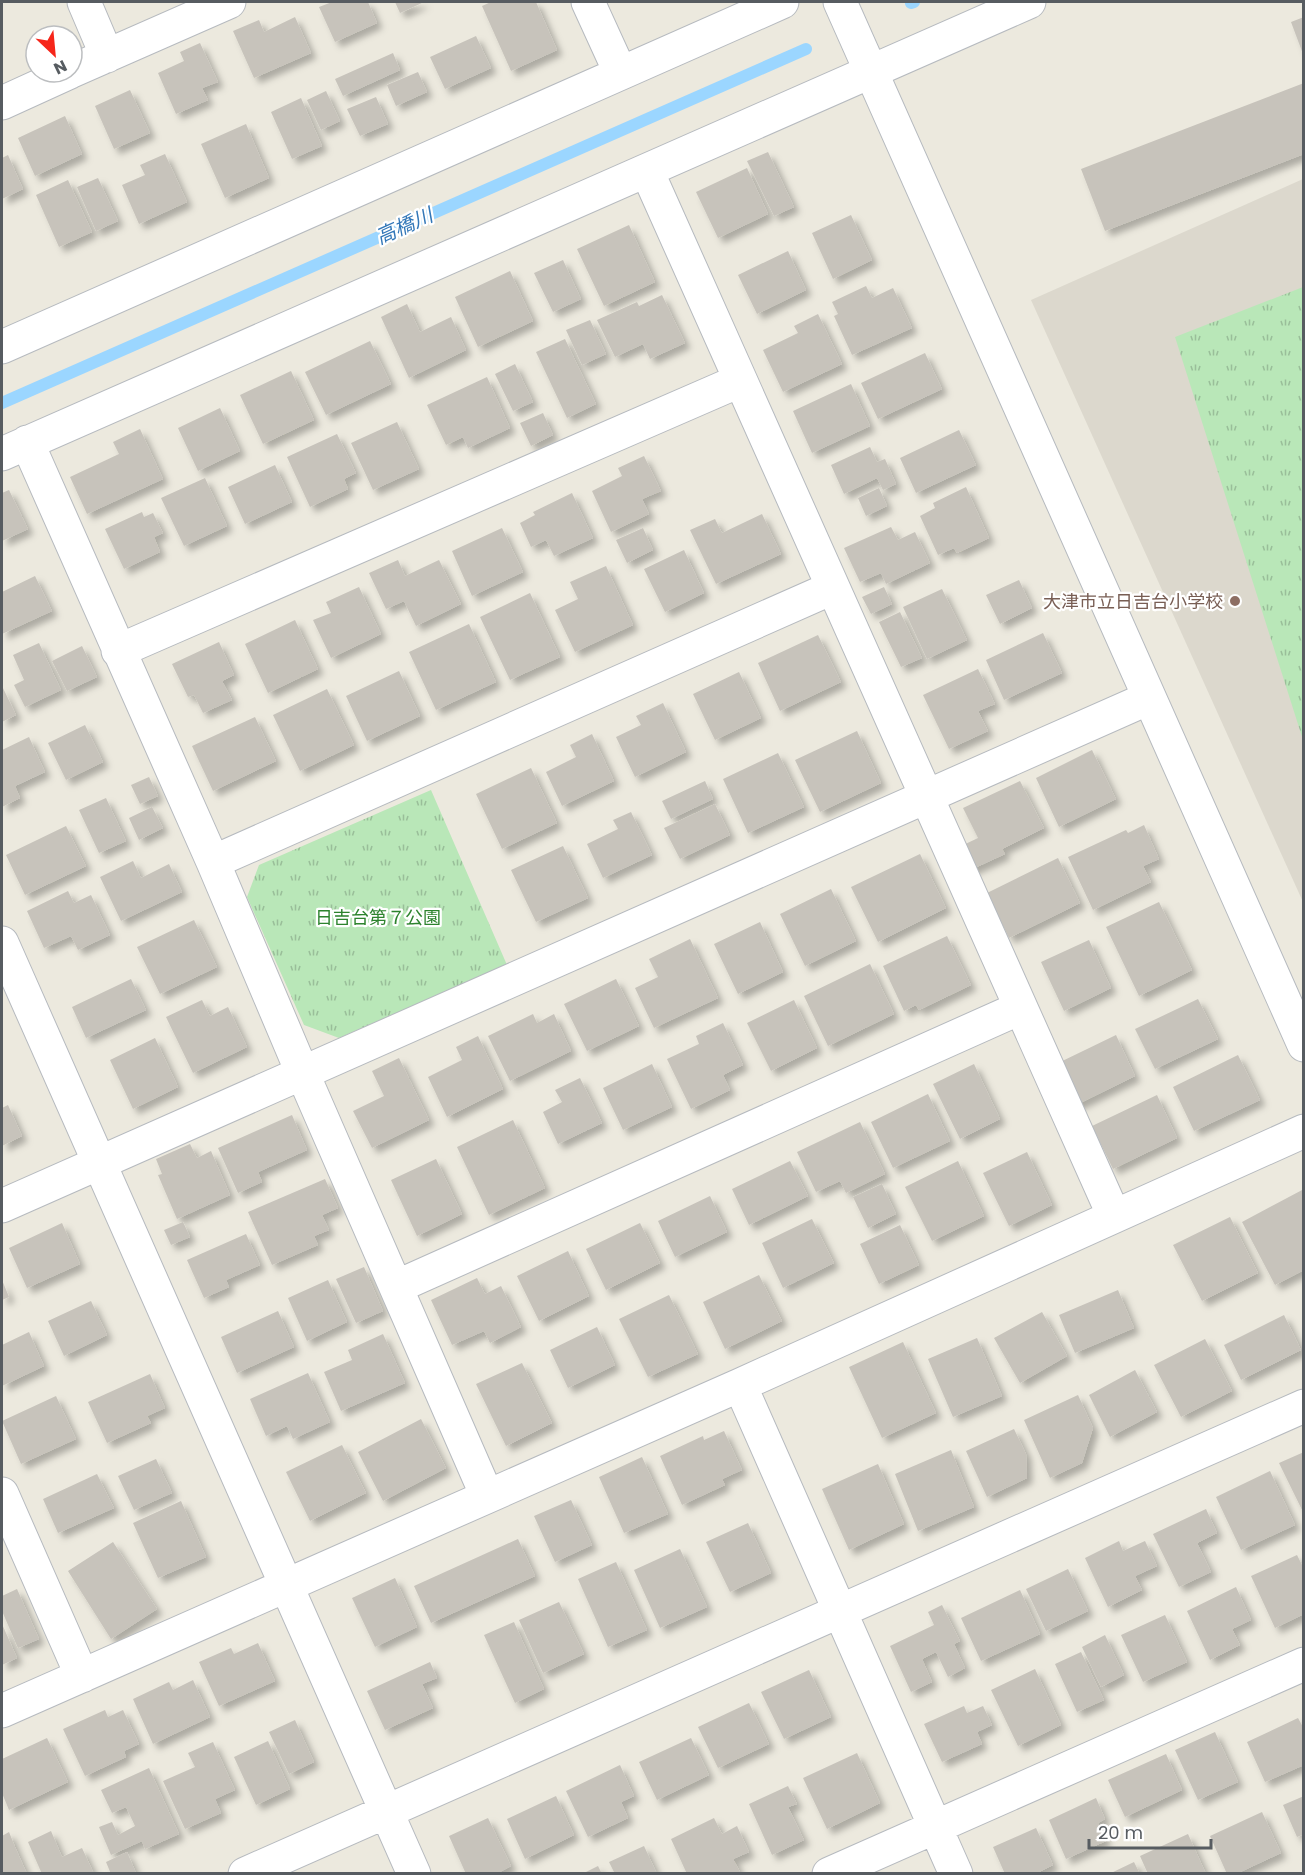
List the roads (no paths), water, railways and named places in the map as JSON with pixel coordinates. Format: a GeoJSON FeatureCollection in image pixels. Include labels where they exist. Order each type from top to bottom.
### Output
{"type":"FeatureCollection","features":[{"type":"Feature","properties":{"kind":"street"},"geometry":{"type":"LineString","coordinates":[[84,2],[107,56]]}},
{"type":"Feature","properties":{"kind":"street"},"geometry":{"type":"LineString","coordinates":[[84,66],[229,2]]}},
{"type":"Feature","properties":{"kind":"street"},"geometry":{"type":"LineString","coordinates":[[588,2],[620,72]]}},
{"type":"Feature","properties":{"kind":"street"},"geometry":{"type":"LineString","coordinates":[[2,347],[782,2]]}},
{"type":"Feature","properties":{"kind":"street"},"geometry":{"type":"LineString","coordinates":[[840,2],[1304,1045]]}},
{"type":"Feature","properties":{"kind":"street"},"geometry":{"type":"LineString","coordinates":[[487,1496],[213,862],[118,651],[14,448],[1029,2]]}},
{"type":"Feature","properties":{"kind":"street"},"geometry":{"type":"LineString","coordinates":[[2,103],[44,84]]}},
{"type":"Feature","properties":{"kind":"street"},"geometry":{"type":"LineString","coordinates":[[647,171],[1114,1216]]}},
{"type":"Feature","properties":{"kind":"street"},"geometry":{"type":"LineString","coordinates":[[118,651],[739,381]]}},
{"type":"Feature","properties":{"kind":"street"},"geometry":{"type":"LineString","coordinates":[[213,862],[832,588]]}},
{"type":"Feature","properties":{"kind":"street"},"geometry":{"type":"LineString","coordinates":[[2,1206],[1149,698]]}},
{"type":"Feature","properties":{"kind":"street"},"geometry":{"type":"LineString","coordinates":[[2,943],[414,1874]]}},
{"type":"Feature","properties":{"kind":"street"},"geometry":{"type":"LineString","coordinates":[[396,1287],[1020,1008]]}},
{"type":"Feature","properties":{"kind":"street"},"geometry":{"type":"LineString","coordinates":[[2,1712],[1304,1131]]}},
{"type":"Feature","properties":{"kind":"street"},"geometry":{"type":"LineString","coordinates":[[740,1384],[956,1874]]}},
{"type":"Feature","properties":{"kind":"street"},"geometry":{"type":"LineString","coordinates":[[245,1874],[1304,1406]]}},
{"type":"Feature","properties":{"kind":"street"},"geometry":{"type":"LineString","coordinates":[[2,1494],[82,1676]]}},
{"type":"Feature","properties":{"kind":"street"},"geometry":{"type":"LineString","coordinates":[[829,1874],[1304,1664]]}},
{"type":"Feature","properties":{"kind":"waterway","name":"高橋川"},"geometry":{"type":"LineString","coordinates":[[2,403],[806,49]]}},
{"type":"Feature","properties":{"kind":"place","name":"大津市立日吉台小学校"},"geometry":{"type":"Point","coordinates":[1235,601]}},
{"type":"Feature","properties":{"kind":"park label","name":"日吉台第７公園"},"geometry":{"type":"Point","coordinates":[378,917]}}]}
